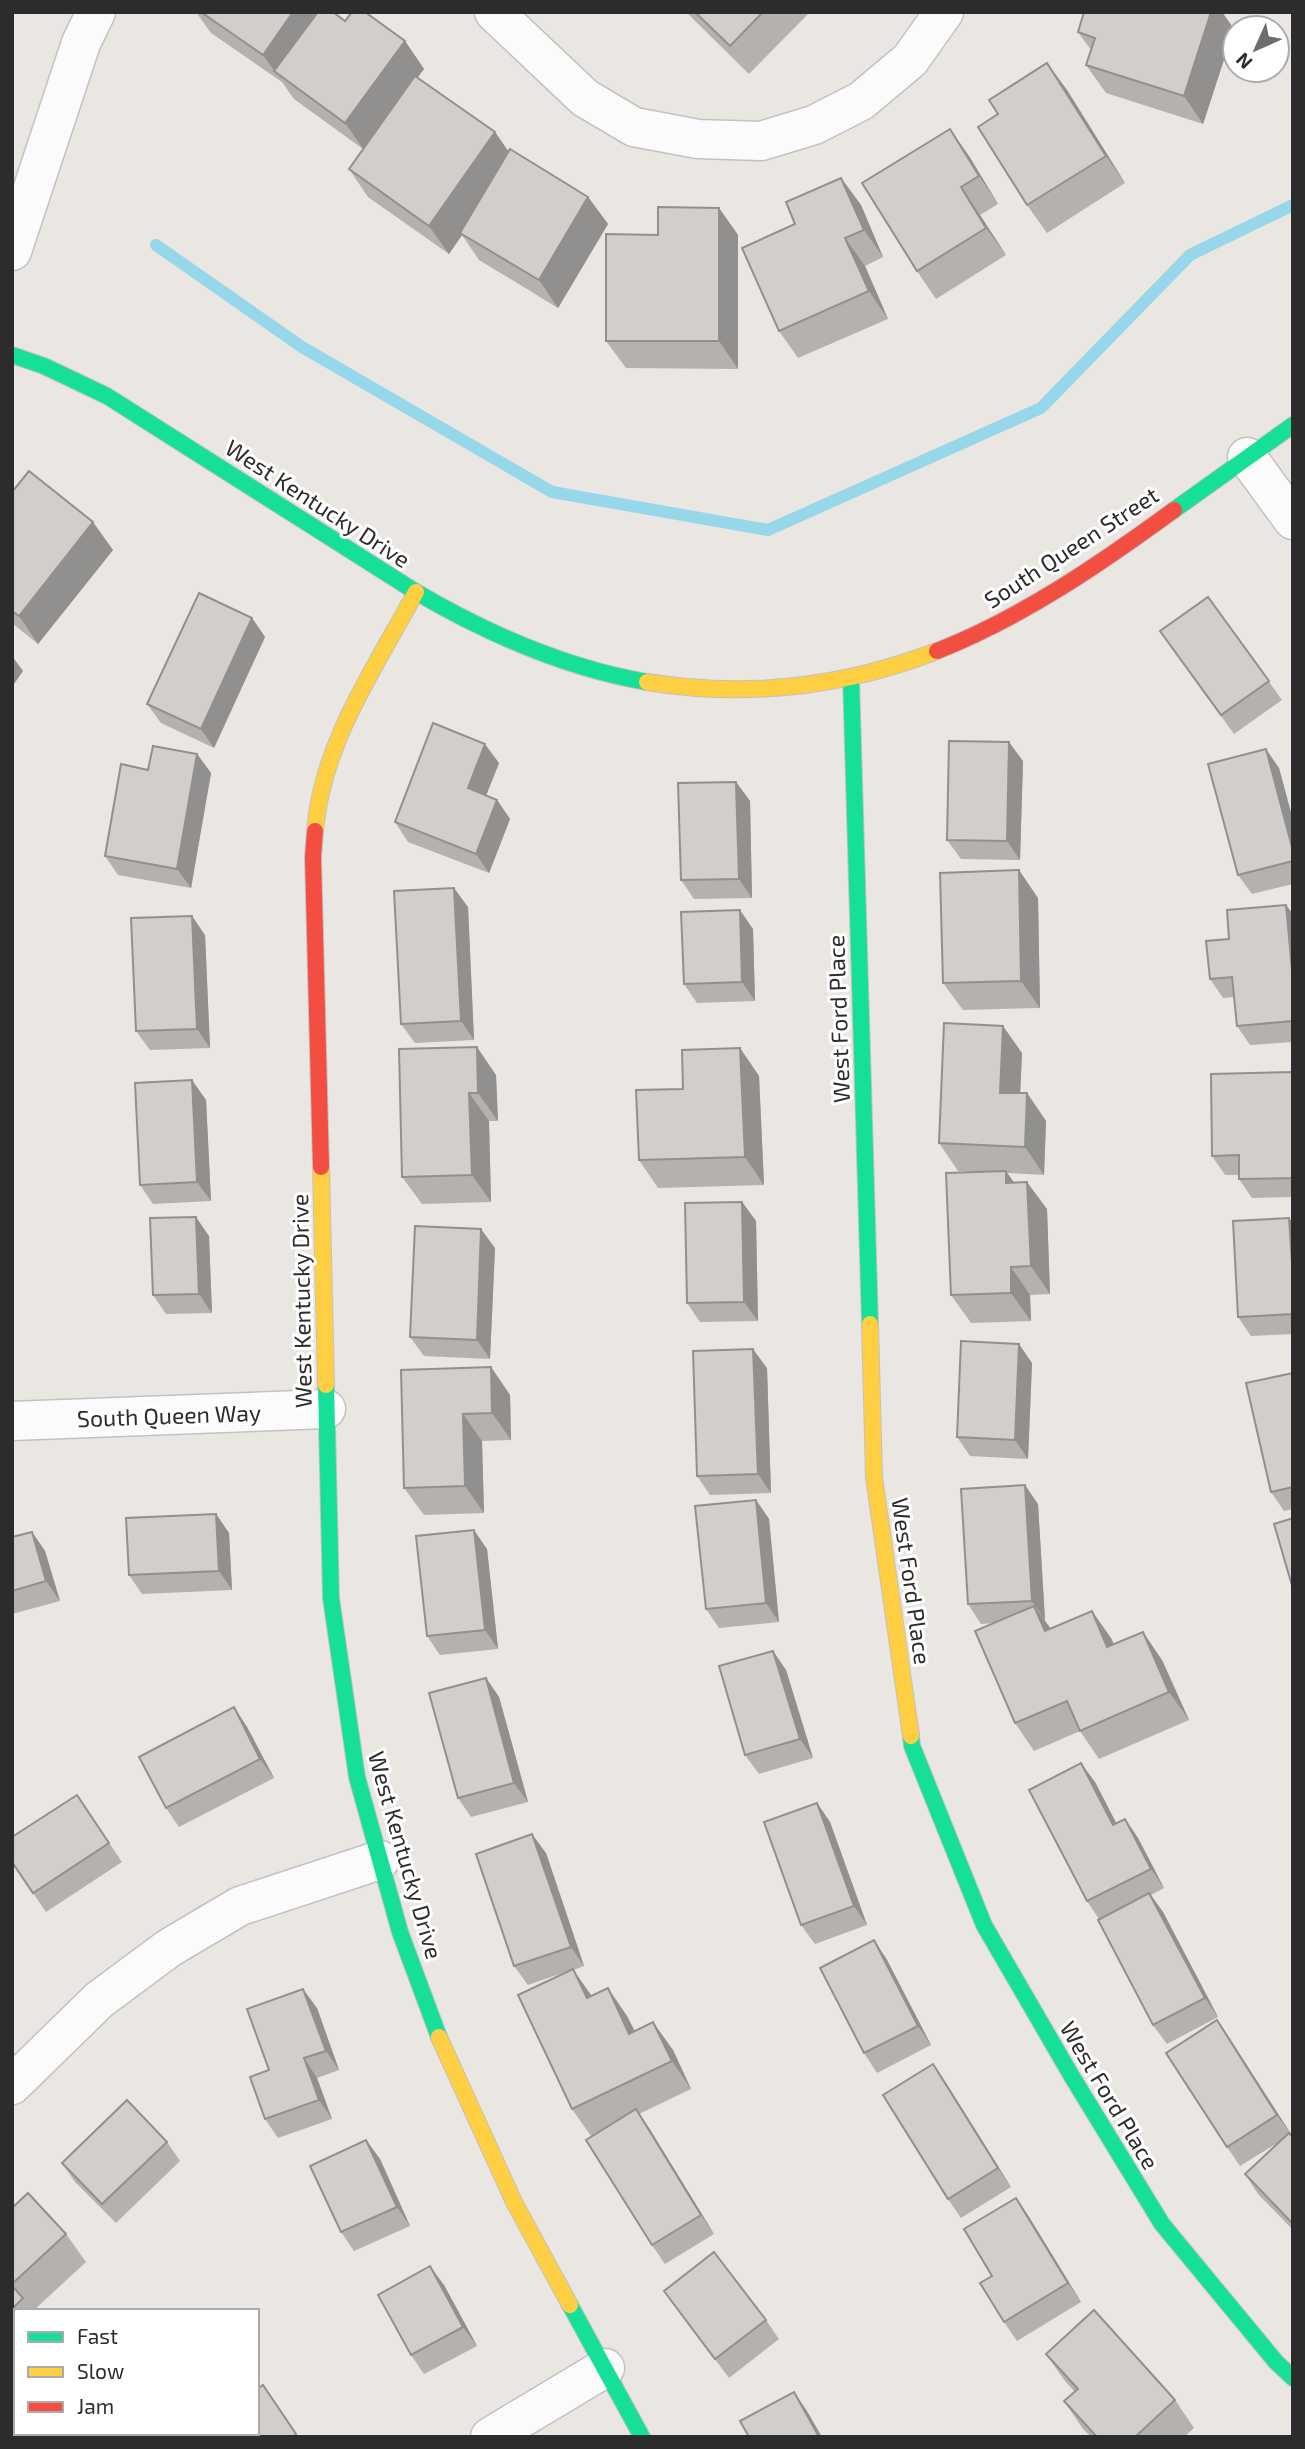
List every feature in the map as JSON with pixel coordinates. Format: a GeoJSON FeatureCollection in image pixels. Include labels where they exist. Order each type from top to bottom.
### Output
{"type":"FeatureCollection","features":[{"type":"Feature","properties":{"kind":"street"},"geometry":{"type":"LineString","coordinates":[[12,251],[81,43],[96,12]]}},
{"type":"Feature","properties":{"kind":"street"},"geometry":{"type":"LineString","coordinates":[[494,12],[585,98],[634,127],[698,139],[761,141],[814,125],[861,102],[909,60],[944,12]]}},
{"type":"Feature","properties":{"kind":"street","name":"West Kentucky Drive"},"geometry":{"type":"LineString","coordinates":[[12,355],[44,366],[107,396],[416,592],[342,728],[327,766],[317,808],[313,857],[331,1598],[357,1777],[400,1932],[427,2008],[514,2202],[642,2437]]}},
{"type":"Feature","properties":{"kind":"street","name":"South Queen Street"},"geometry":{"type":"LineString","coordinates":[[416,592],[462,620],[506,640],[558,660],[607,674],[718,690],[803,686],[851,678],[955,643],[1028,607],[1131,539],[1293,425]]}},
{"type":"Feature","properties":{"kind":"street"},"geometry":{"type":"LineString","coordinates":[[1247,457],[1293,520]]}},
{"type":"Feature","properties":{"kind":"street","name":"West Ford Place"},"geometry":{"type":"LineString","coordinates":[[851,678],[874,1477],[912,1746],[984,1925],[1071,2076],[1162,2224],[1276,2362],[1293,2378]]}},
{"type":"Feature","properties":{"kind":"street","name":"South Queen Way"},"geometry":{"type":"LineString","coordinates":[[12,1422],[326,1409]]}},
{"type":"Feature","properties":{"kind":"street"},"geometry":{"type":"LineString","coordinates":[[12,2085],[99,2000],[169,1948],[240,1906],[380,1860]]}},
{"type":"Feature","properties":{"kind":"street"},"geometry":{"type":"LineString","coordinates":[[490,2437],[605,2368]]}},
{"type":"Feature","properties":{"kind":"building"},"geometry":{"type":"Polygon","coordinates":[[[201,12],[293,12],[263,55],[201,12]]]}},
{"type":"Feature","properties":{"kind":"building"},"geometry":{"type":"Polygon","coordinates":[[[318,12],[333,12],[345,21],[352,12],[365,12],[405,41],[345,123],[274,71],[318,12]]]}},
{"type":"Feature","properties":{"kind":"building"},"geometry":{"type":"Polygon","coordinates":[[[695,12],[763,12],[730,46],[695,12]]]}},
{"type":"Feature","properties":{"kind":"building"},"geometry":{"type":"Polygon","coordinates":[[[1084,12],[1211,12],[1184,96],[1086,65],[1095,38],[1078,32],[1084,12]]]}},
{"type":"Feature","properties":{"kind":"building"},"geometry":{"type":"Polygon","coordinates":[[[1047,63],[1106,156],[1027,205],[978,127],[998,114],[989,100],[1047,63]]]}},
{"type":"Feature","properties":{"kind":"building"},"geometry":{"type":"Polygon","coordinates":[[[415,76],[495,132],[429,226],[349,169],[415,76]]]}},
{"type":"Feature","properties":{"kind":"building"},"geometry":{"type":"Polygon","coordinates":[[[950,129],[979,176],[961,187],[986,228],[917,271],[862,183],[950,129]]]}},
{"type":"Feature","properties":{"kind":"building"},"geometry":{"type":"Polygon","coordinates":[[[510,149],[588,197],[539,280],[460,233],[510,149]]]}},
{"type":"Feature","properties":{"kind":"building"},"geometry":{"type":"Polygon","coordinates":[[[841,178],[864,230],[845,238],[869,291],[779,331],[742,248],[795,224],[786,202],[841,178]]]}},
{"type":"Feature","properties":{"kind":"building"},"geometry":{"type":"Polygon","coordinates":[[[658,207],[719,208],[719,341],[606,341],[606,234],[658,235],[658,207]]]}},
{"type":"Feature","properties":{"kind":"building"},"geometry":{"type":"Polygon","coordinates":[[[29,471],[93,522],[19,616],[12,611],[12,492],[29,471]]]}},
{"type":"Feature","properties":{"kind":"building"},"geometry":{"type":"Polygon","coordinates":[[[199,593],[252,618],[201,729],[147,704],[199,593]]]}},
{"type":"Feature","properties":{"kind":"building"},"geometry":{"type":"Polygon","coordinates":[[[1208,597],[1269,681],[1221,715],[1160,631],[1208,597]]]}},
{"type":"Feature","properties":{"kind":"building"},"geometry":{"type":"Polygon","coordinates":[[[433,723],[485,744],[468,788],[497,800],[476,854],[395,822],[433,723]]]}},
{"type":"Feature","properties":{"kind":"building"},"geometry":{"type":"Polygon","coordinates":[[[949,741],[1009,742],[1007,841],[947,840],[949,741]]]}},
{"type":"Feature","properties":{"kind":"building"},"geometry":{"type":"Polygon","coordinates":[[[153,746],[197,754],[177,869],[105,856],[121,764],[148,770],[153,746]]]}},
{"type":"Feature","properties":{"kind":"building"},"geometry":{"type":"Polygon","coordinates":[[[1266,749],[1293,851],[1293,861],[1238,875],[1208,764],[1266,749]]]}},
{"type":"Feature","properties":{"kind":"building"},"geometry":{"type":"Polygon","coordinates":[[[736,782],[739,879],[681,880],[678,783],[736,782]]]}},
{"type":"Feature","properties":{"kind":"building"},"geometry":{"type":"Polygon","coordinates":[[[1019,870],[1021,981],[943,983],[940,873],[1019,870]]]}},
{"type":"Feature","properties":{"kind":"building"},"geometry":{"type":"Polygon","coordinates":[[[454,888],[461,1021],[401,1024],[394,891],[454,888]]]}},
{"type":"Feature","properties":{"kind":"building"},"geometry":{"type":"Polygon","coordinates":[[[1286,905],[1293,981],[1293,1021],[1237,1026],[1232,977],[1210,979],[1206,941],[1229,939],[1227,910],[1286,905]]]}},
{"type":"Feature","properties":{"kind":"building"},"geometry":{"type":"Polygon","coordinates":[[[740,910],[742,982],[684,984],[681,912],[740,910]]]}},
{"type":"Feature","properties":{"kind":"building"},"geometry":{"type":"Polygon","coordinates":[[[192,916],[197,1029],[136,1031],[131,918],[192,916]]]}},
{"type":"Feature","properties":{"kind":"building"},"geometry":{"type":"Polygon","coordinates":[[[944,1023],[1003,1026],[1000,1093],[1027,1093],[1025,1147],[939,1143],[944,1023]]]}},
{"type":"Feature","properties":{"kind":"building"},"geometry":{"type":"Polygon","coordinates":[[[477,1047],[478,1093],[469,1093],[472,1175],[402,1177],[399,1049],[477,1047]]]}},
{"type":"Feature","properties":{"kind":"building"},"geometry":{"type":"Polygon","coordinates":[[[740,1048],[745,1157],[639,1160],[636,1090],[683,1089],[682,1050],[740,1048]]]}},
{"type":"Feature","properties":{"kind":"building"},"geometry":{"type":"Polygon","coordinates":[[[1293,1072],[1293,1178],[1239,1179],[1239,1155],[1212,1156],[1211,1074],[1293,1072]]]}},
{"type":"Feature","properties":{"kind":"building"},"geometry":{"type":"Polygon","coordinates":[[[192,1080],[197,1182],[140,1185],[135,1083],[192,1080]]]}},
{"type":"Feature","properties":{"kind":"building"},"geometry":{"type":"Polygon","coordinates":[[[1006,1171],[1006,1183],[1027,1182],[1031,1266],[1011,1267],[1011,1293],[951,1295],[946,1173],[1006,1171]]]}},
{"type":"Feature","properties":{"kind":"building"},"geometry":{"type":"Polygon","coordinates":[[[742,1202],[744,1302],[687,1303],[685,1203],[742,1202]]]}},
{"type":"Feature","properties":{"kind":"building"},"geometry":{"type":"Polygon","coordinates":[[[196,1217],[199,1294],[153,1295],[150,1218],[196,1217]]]}},
{"type":"Feature","properties":{"kind":"building"},"geometry":{"type":"Polygon","coordinates":[[[1289,1218],[1293,1314],[1238,1317],[1233,1221],[1289,1218]]]}},
{"type":"Feature","properties":{"kind":"building"},"geometry":{"type":"Polygon","coordinates":[[[415,1226],[481,1229],[477,1340],[410,1337],[415,1226]]]}},
{"type":"Feature","properties":{"kind":"building"},"geometry":{"type":"Polygon","coordinates":[[[961,1341],[1019,1344],[1015,1440],[957,1437],[961,1341]]]}},
{"type":"Feature","properties":{"kind":"building"},"geometry":{"type":"Polygon","coordinates":[[[753,1349],[758,1474],[697,1476],[693,1351],[753,1349]]]}},
{"type":"Feature","properties":{"kind":"building"},"geometry":{"type":"Polygon","coordinates":[[[491,1367],[492,1413],[463,1414],[465,1486],[404,1488],[401,1370],[491,1367]]]}},
{"type":"Feature","properties":{"kind":"building"},"geometry":{"type":"Polygon","coordinates":[[[1293,1373],[1293,1487],[1271,1492],[1246,1383],[1293,1373]]]}},
{"type":"Feature","properties":{"kind":"building"},"geometry":{"type":"Polygon","coordinates":[[[1025,1485],[1032,1601],[968,1604],[961,1489],[1025,1485]]]}},
{"type":"Feature","properties":{"kind":"building"},"geometry":{"type":"Polygon","coordinates":[[[756,1500],[766,1603],[706,1609],[695,1506],[756,1500]]]}},
{"type":"Feature","properties":{"kind":"building"},"geometry":{"type":"Polygon","coordinates":[[[216,1514],[219,1571],[129,1575],[126,1518],[216,1514]]]}},
{"type":"Feature","properties":{"kind":"building"},"geometry":{"type":"Polygon","coordinates":[[[1293,1518],[1293,1589],[1274,1524],[1293,1518]]]}},
{"type":"Feature","properties":{"kind":"building"},"geometry":{"type":"Polygon","coordinates":[[[474,1530],[485,1630],[427,1636],[416,1536],[474,1530]]]}},
{"type":"Feature","properties":{"kind":"building"},"geometry":{"type":"Polygon","coordinates":[[[32,1532],[46,1581],[12,1591],[12,1537],[32,1532]]]}},
{"type":"Feature","properties":{"kind":"building"},"geometry":{"type":"Polygon","coordinates":[[[1034,1606],[1045,1631],[1092,1611],[1107,1647],[1143,1632],[1169,1692],[1080,1731],[1067,1701],[1015,1723],[975,1631],[1034,1606]]]}},
{"type":"Feature","properties":{"kind":"building"},"geometry":{"type":"Polygon","coordinates":[[[773,1651],[800,1739],[745,1755],[719,1666],[773,1651]]]}},
{"type":"Feature","properties":{"kind":"building"},"geometry":{"type":"Polygon","coordinates":[[[486,1678],[514,1783],[458,1798],[429,1693],[486,1678]]]}},
{"type":"Feature","properties":{"kind":"building"},"geometry":{"type":"Polygon","coordinates":[[[234,1707],[260,1759],[166,1808],[139,1757],[234,1707]]]}},
{"type":"Feature","properties":{"kind":"building"},"geometry":{"type":"Polygon","coordinates":[[[1081,1763],[1113,1825],[1125,1819],[1151,1869],[1087,1901],[1029,1790],[1081,1763]]]}},
{"type":"Feature","properties":{"kind":"building"},"geometry":{"type":"Polygon","coordinates":[[[77,1795],[109,1843],[33,1893],[12,1862],[12,1837],[77,1795]]]}},
{"type":"Feature","properties":{"kind":"building"},"geometry":{"type":"Polygon","coordinates":[[[817,1803],[854,1906],[801,1925],[764,1822],[817,1803]]]}},
{"type":"Feature","properties":{"kind":"building"},"geometry":{"type":"Polygon","coordinates":[[[532,1834],[571,1947],[514,1966],[476,1854],[532,1834]]]}},
{"type":"Feature","properties":{"kind":"building"},"geometry":{"type":"Polygon","coordinates":[[[1149,1893],[1205,1998],[1153,2025],[1098,1920],[1149,1893]]]}},
{"type":"Feature","properties":{"kind":"building"},"geometry":{"type":"Polygon","coordinates":[[[874,1940],[918,2026],[864,2053],[820,1968],[874,1940]]]}},
{"type":"Feature","properties":{"kind":"building"},"geometry":{"type":"Polygon","coordinates":[[[573,1969],[587,1998],[608,1988],[629,2034],[653,2022],[672,2061],[572,2109],[518,1995],[573,1969]]]}},
{"type":"Feature","properties":{"kind":"building"},"geometry":{"type":"Polygon","coordinates":[[[303,1989],[326,2051],[304,2058],[319,2100],[265,2119],[250,2077],[269,2070],[247,2009],[303,1989]]]}},
{"type":"Feature","properties":{"kind":"building"},"geometry":{"type":"Polygon","coordinates":[[[1217,2020],[1277,2115],[1227,2147],[1166,2053],[1217,2020]]]}},
{"type":"Feature","properties":{"kind":"building"},"geometry":{"type":"Polygon","coordinates":[[[933,2064],[998,2168],[948,2199],[883,2095],[933,2064]]]}},
{"type":"Feature","properties":{"kind":"building"},"geometry":{"type":"Polygon","coordinates":[[[127,2100],[167,2142],[102,2204],[62,2163],[127,2100]]]}},
{"type":"Feature","properties":{"kind":"building"},"geometry":{"type":"Polygon","coordinates":[[[636,2109],[701,2215],[652,2245],[586,2140],[636,2109]]]}},
{"type":"Feature","properties":{"kind":"building"},"geometry":{"type":"Polygon","coordinates":[[[1289,2133],[1293,2137],[1293,2224],[1245,2174],[1289,2133]]]}},
{"type":"Feature","properties":{"kind":"building"},"geometry":{"type":"Polygon","coordinates":[[[366,2140],[397,2207],[341,2232],[310,2166],[366,2140]]]}},
{"type":"Feature","properties":{"kind":"building"},"geometry":{"type":"Polygon","coordinates":[[[28,2193],[66,2234],[12,2284],[12,2208],[28,2193]]]}},
{"type":"Feature","properties":{"kind":"building"},"geometry":{"type":"Polygon","coordinates":[[[1016,2198],[1068,2283],[1004,2322],[980,2283],[992,2276],[964,2229],[1016,2198]]]}},
{"type":"Feature","properties":{"kind":"building"},"geometry":{"type":"Polygon","coordinates":[[[714,2252],[766,2320],[715,2359],[664,2291],[714,2252]]]}},
{"type":"Feature","properties":{"kind":"building"},"geometry":{"type":"Polygon","coordinates":[[[430,2266],[463,2327],[411,2355],[378,2295],[430,2266]]]}},
{"type":"Feature","properties":{"kind":"building"},"geometry":{"type":"Polygon","coordinates":[[[12,2286],[23,2298],[12,2309],[12,2286]]]}},
{"type":"Feature","properties":{"kind":"building"},"geometry":{"type":"Polygon","coordinates":[[[1094,2310],[1175,2400],[1135,2437],[1097,2437],[1064,2401],[1078,2389],[1046,2354],[1094,2310]]]}},
{"type":"Feature","properties":{"kind":"building"},"geometry":{"type":"Polygon","coordinates":[[[263,2385],[296,2434],[293,2437],[186,2437],[259,2435],[259,2388],[263,2385]]]}},
{"type":"Feature","properties":{"kind":"building"},"geometry":{"type":"Polygon","coordinates":[[[794,2392],[819,2437],[749,2437],[740,2421],[794,2392]]]}},
{"type":"Feature","properties":{"kind":"waterway"},"geometry":{"type":"LineString","coordinates":[[156,245],[302,347],[552,492],[768,530],[1041,408],[1190,255],[1293,205]]}},
{"type":"Feature","properties":{"kind":"traffic: fast"},"geometry":{"type":"LineString","coordinates":[[12,355],[44,366],[107,396],[416,592],[471,622],[527,648],[556,658],[616,676],[647,682]]}},
{"type":"Feature","properties":{"kind":"traffic: fast"},"geometry":{"type":"LineString","coordinates":[[1174,510],[1293,425]]}},
{"type":"Feature","properties":{"kind":"traffic: fast"},"geometry":{"type":"LineString","coordinates":[[851,678],[870,1324]]}},
{"type":"Feature","properties":{"kind":"traffic: fast"},"geometry":{"type":"LineString","coordinates":[[326,1385],[331,1598],[357,1777],[400,1932],[439,2037]]}},
{"type":"Feature","properties":{"kind":"traffic: fast"},"geometry":{"type":"LineString","coordinates":[[911,1736],[912,1746],[984,1925],[1071,2075],[1162,2224],[1276,2362],[1293,2378]]}},
{"type":"Feature","properties":{"kind":"traffic: fast"},"geometry":{"type":"LineString","coordinates":[[570,2305],[642,2437]]}},
{"type":"Feature","properties":{"kind":"traffic: slow"},"geometry":{"type":"LineString","coordinates":[[315,831],[328,767],[339,737],[416,592]]}},
{"type":"Feature","properties":{"kind":"traffic: slow"},"geometry":{"type":"LineString","coordinates":[[647,682],[721,689],[794,686],[866,673],[937,651]]}},
{"type":"Feature","properties":{"kind":"traffic: slow"},"geometry":{"type":"LineString","coordinates":[[321,1167],[326,1385]]}},
{"type":"Feature","properties":{"kind":"traffic: slow"},"geometry":{"type":"LineString","coordinates":[[870,1324],[874,1477],[911,1736]]}},
{"type":"Feature","properties":{"kind":"traffic: slow"},"geometry":{"type":"LineString","coordinates":[[439,2037],[514,2202],[570,2305]]}},
{"type":"Feature","properties":{"kind":"traffic: jam"},"geometry":{"type":"LineString","coordinates":[[937,651],[1030,606],[1118,550],[1174,510]]}},
{"type":"Feature","properties":{"kind":"traffic: jam"},"geometry":{"type":"LineString","coordinates":[[315,831],[313,857],[321,1167]]}}]}
